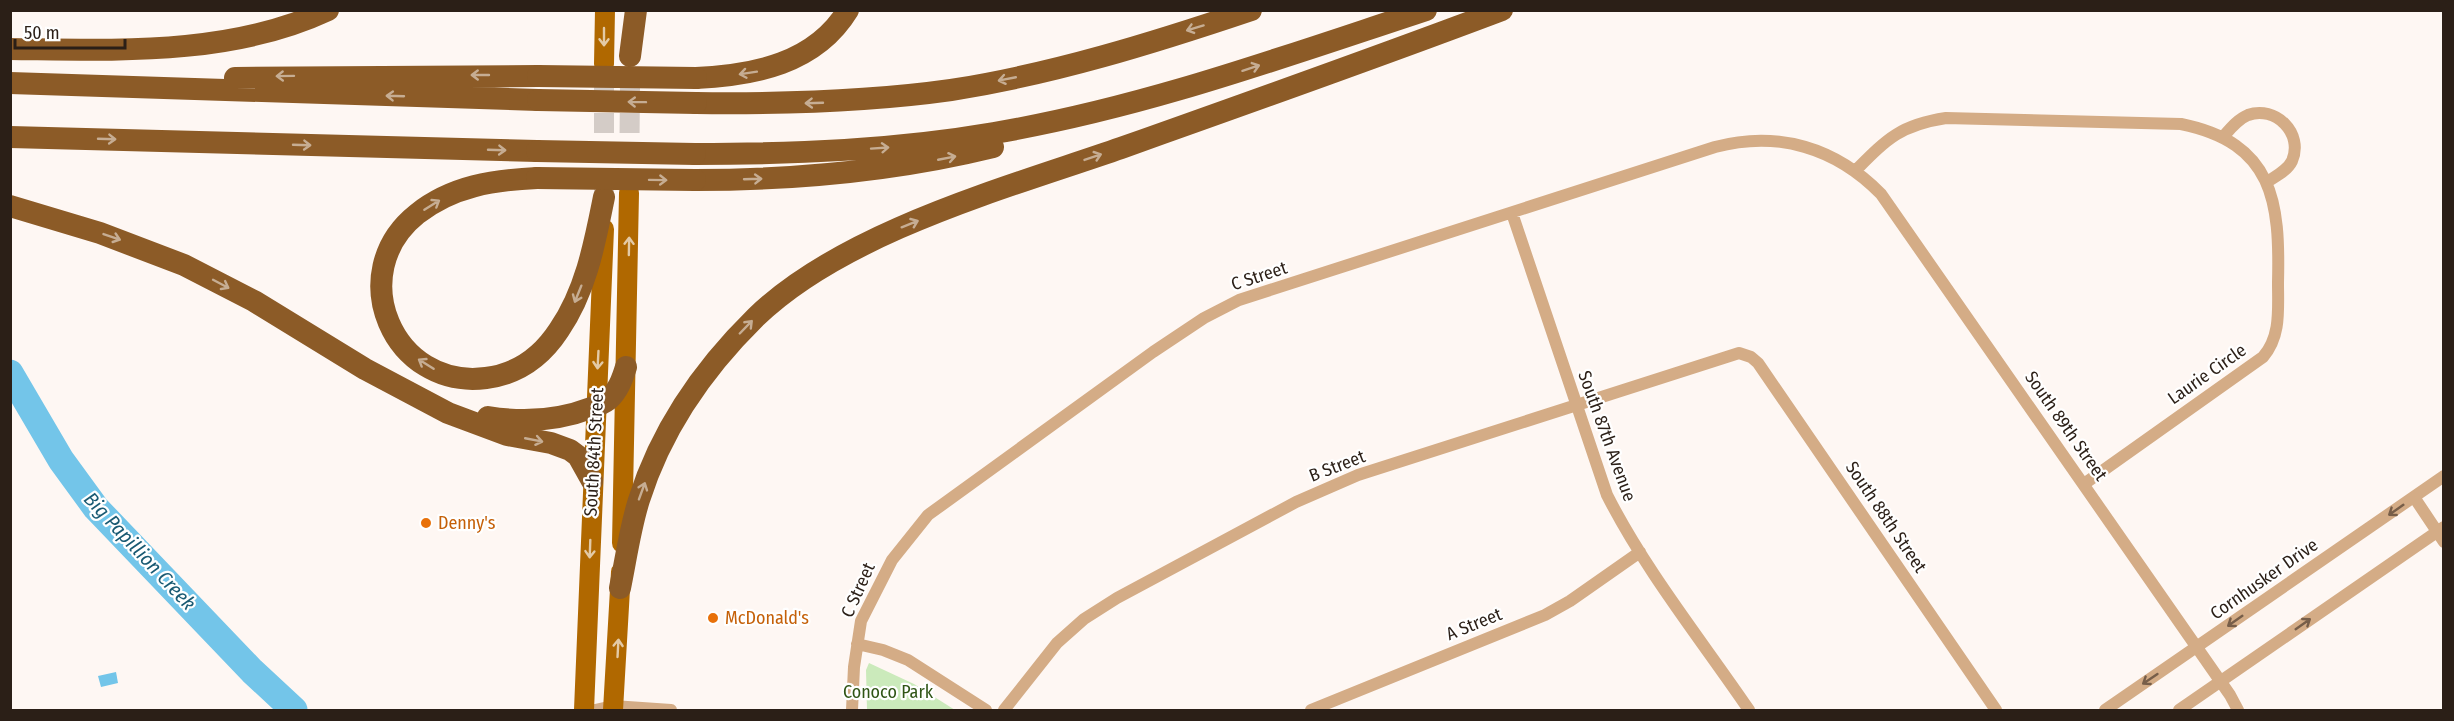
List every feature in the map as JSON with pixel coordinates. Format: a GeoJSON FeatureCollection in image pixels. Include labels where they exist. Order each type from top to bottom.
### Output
{"type":"FeatureCollection","features":[{"type":"Feature","properties":{"kind":"highway"},"geometry":{"type":"LineString","coordinates":[[16,49],[157,48],[208,43],[249,36],[328,10]]}},
{"type":"Feature","properties":{"kind":"highway"},"geometry":{"type":"LineString","coordinates":[[630,60],[636,10]]}},
{"type":"Feature","properties":{"kind":"highway"},"geometry":{"type":"LineString","coordinates":[[33,84],[282,76],[696,78],[756,72],[792,59],[812,49],[827,37],[848,10]]}},
{"type":"Feature","properties":{"kind":"highway"},"geometry":{"type":"LineString","coordinates":[[10,83],[538,100],[696,103],[830,102],[952,90],[1082,62],[1251,10]]}},
{"type":"Feature","properties":{"kind":"highway"},"geometry":{"type":"LineString","coordinates":[[604,195],[591,255],[576,298],[559,330],[547,345],[517,370],[500,376],[463,378],[443,374],[409,352],[396,337],[385,316],[381,295],[382,274],[389,251],[401,230],[416,215],[455,192],[478,184],[537,178],[695,180],[790,178],[846,173],[952,157],[1014,141],[1134,102],[1235,73],[1426,10]]}},
{"type":"Feature","properties":{"kind":"highway"},"geometry":{"type":"LineString","coordinates":[[620,588],[638,503],[666,435],[707,371],[758,316],[790,288],[856,249],[940,212],[1502,10]]}},
{"type":"Feature","properties":{"kind":"highway"},"geometry":{"type":"LineString","coordinates":[[10,137],[537,151],[695,154],[804,153],[928,143],[1029,126],[1134,102]]}},
{"type":"Feature","properties":{"kind":"highway"},"geometry":{"type":"LineString","coordinates":[[10,206],[136,245],[184,265],[254,301],[333,351],[420,398],[475,424],[507,435],[551,443],[570,450],[578,456],[592,481]]}},
{"type":"Feature","properties":{"kind":"highway"},"geometry":{"type":"LineString","coordinates":[[420,398],[481,416],[518,421],[560,418],[606,402],[620,385],[626,367]]}},
{"type":"Feature","properties":{"kind":"main road"},"geometry":{"type":"LineString","coordinates":[[604,10],[604,64]]}},
{"type":"Feature","properties":{"kind":"main road"},"geometry":{"type":"LineString","coordinates":[[630,10],[630,60]]}},
{"type":"Feature","properties":{"kind":"main road","name":"South 84th Street"},"geometry":{"type":"LineString","coordinates":[[607,709],[620,588],[629,193]]}},
{"type":"Feature","properties":{"kind":"main road","name":"South 84th Street"},"geometry":{"type":"LineString","coordinates":[[584,711],[595,406],[603,278],[604,195]]}},
{"type":"Feature","properties":{"kind":"street"},"geometry":{"type":"LineString","coordinates":[[2223,137],[2246,116],[2259,113],[2281,119],[2294,138],[2295,150],[2291,162],[2284,171],[2267,182]]}},
{"type":"Feature","properties":{"kind":"street","name":"Laurie Circle"},"geometry":{"type":"LineString","coordinates":[[1855,171],[1884,141],[1903,129],[1923,122],[1946,118],[2170,123],[2193,126],[2223,137],[2237,146],[2251,160],[2267,182],[2276,210],[2279,240],[2278,325],[2272,347],[2263,357],[2084,484]]}},
{"type":"Feature","properties":{"kind":"street","name":"C Street"},"geometry":{"type":"LineString","coordinates":[[852,711],[861,621],[880,580],[904,543],[928,515],[1066,414],[1204,318],[1239,300],[1715,147],[1743,141],[1771,141],[1801,146],[1844,163],[1855,171]]}},
{"type":"Feature","properties":{"kind":"street","name":"South 89th Street"},"geometry":{"type":"LineString","coordinates":[[1855,171],[1881,194],[2084,484],[2238,711]]}},
{"type":"Feature","properties":{"kind":"street","name":"South 87th Avenue"},"geometry":{"type":"LineString","coordinates":[[1512,213],[1607,495],[1621,523],[1640,552],[1749,711]]}},
{"type":"Feature","properties":{"kind":"street","name":"B Street"},"geometry":{"type":"LineString","coordinates":[[1004,711],[1057,643],[1084,619],[1117,598],[1331,485],[1739,353]]}},
{"type":"Feature","properties":{"kind":"street","name":"South 88th Street"},"geometry":{"type":"LineString","coordinates":[[1739,353],[1751,357],[1758,363],[1996,711]]}},
{"type":"Feature","properties":{"kind":"street","name":"Cornhusker Drive"},"geometry":{"type":"LineString","coordinates":[[2104,711],[2444,476]]}},
{"type":"Feature","properties":{"kind":"street"},"geometry":{"type":"LineString","coordinates":[[2179,711],[2441,533],[2414,497]]}},
{"type":"Feature","properties":{"kind":"street","name":"A Street"},"geometry":{"type":"LineString","coordinates":[[1311,711],[1545,615],[1570,601],[1640,552]]}},
{"type":"Feature","properties":{"kind":"street"},"geometry":{"type":"LineString","coordinates":[[857,644],[883,650],[908,660],[986,711]]}},
{"type":"Feature","properties":{"kind":"street"},"geometry":{"type":"LineString","coordinates":[[607,709],[671,711]]}},
{"type":"Feature","properties":{"kind":"green space","name":"Conoco Park"},"geometry":{"type":"Polygon","coordinates":[[[869,663],[914,684],[955,710],[867,710],[866,670],[869,663]]]}},
{"type":"Feature","properties":{"kind":"water"},"geometry":{"type":"Polygon","coordinates":[[[116,672],[118,683],[101,687],[98,676],[116,672]]]}},
{"type":"Feature","properties":{"kind":"waterway","name":"Big Papillion Creek"},"geometry":{"type":"LineString","coordinates":[[10,373],[61,460],[96,508],[252,671],[294,710]]}},
{"type":"Feature","properties":{"kind":"tunnel"},"geometry":{"type":"LineString","coordinates":[[604,87],[604,193]]}},
{"type":"Feature","properties":{"kind":"tunnel"},"geometry":{"type":"LineString","coordinates":[[629,193],[630,88]]}},
{"type":"Feature","properties":{"kind":"place","name":"Denny's"},"geometry":{"type":"Point","coordinates":[426,523]}},
{"type":"Feature","properties":{"kind":"place","name":"McDonald's"},"geometry":{"type":"Point","coordinates":[713,618]}}]}
